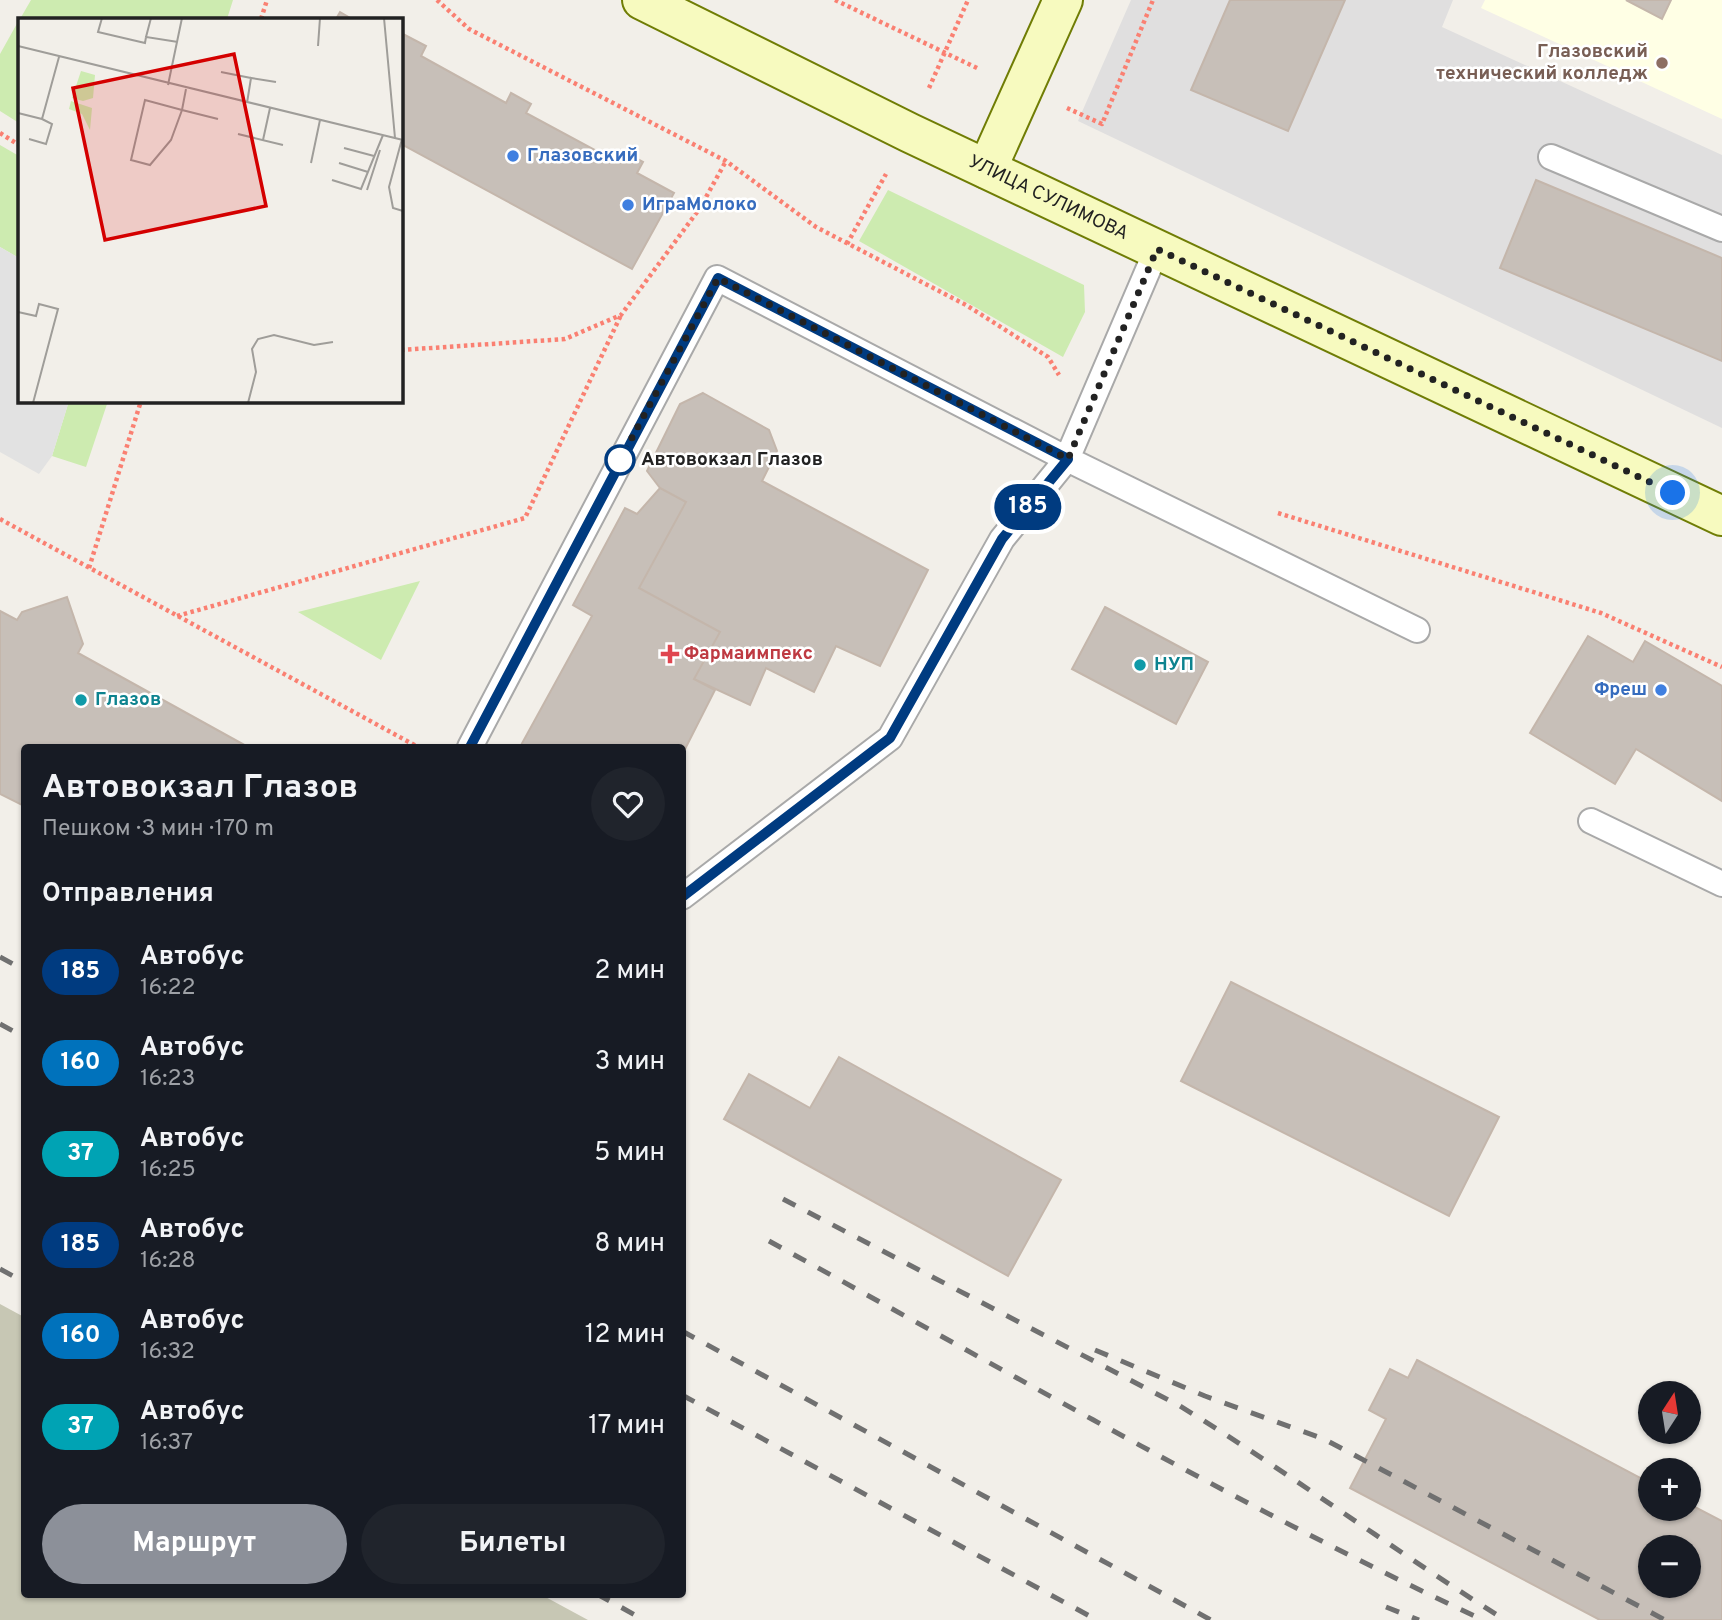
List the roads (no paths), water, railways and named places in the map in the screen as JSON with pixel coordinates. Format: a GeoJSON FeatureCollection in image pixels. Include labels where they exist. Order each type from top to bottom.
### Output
{"type":"FeatureCollection","features":[{"type":"Feature","properties":{"kind":"main road","name":"УЛИЦА СУЛИМОВА"},"geometry":{"type":"LineString","coordinates":[[642,0],[909,133],[1722,516]]}},
{"type":"Feature","properties":{"kind":"main road"},"geometry":{"type":"LineString","coordinates":[[987,169],[1063,0]]}},
{"type":"Feature","properties":{"kind":"lane"},"geometry":{"type":"LineString","coordinates":[[1551,157],[1722,229]]}},
{"type":"Feature","properties":{"kind":"lane"},"geometry":{"type":"LineString","coordinates":[[686,894],[890,738],[1002,539],[1068,459],[1157,249]]}},
{"type":"Feature","properties":{"kind":"lane"},"geometry":{"type":"LineString","coordinates":[[472,744],[718,278],[1068,459],[1417,630]]}},
{"type":"Feature","properties":{"kind":"lane"},"geometry":{"type":"LineString","coordinates":[[1591,821],[1722,884]]}},
{"type":"Feature","properties":{"kind":"railway"},"geometry":{"type":"LineString","coordinates":[[0,957],[21,968]]}},
{"type":"Feature","properties":{"kind":"railway"},"geometry":{"type":"LineString","coordinates":[[0,1024],[21,1035]]}},
{"type":"Feature","properties":{"kind":"railway"},"geometry":{"type":"LineString","coordinates":[[783,1199],[1180,1406],[1505,1620]]}},
{"type":"Feature","properties":{"kind":"railway"},"geometry":{"type":"LineString","coordinates":[[769,1241],[1212,1484],[1483,1620]]}},
{"type":"Feature","properties":{"kind":"railway"},"geometry":{"type":"LineString","coordinates":[[0,1269],[21,1280]]}},
{"type":"Feature","properties":{"kind":"railway"},"geometry":{"type":"LineString","coordinates":[[686,1333],[1211,1620]]}},
{"type":"Feature","properties":{"kind":"railway"},"geometry":{"type":"LineString","coordinates":[[1095,1350],[1205,1396],[1324,1439],[1665,1620]]}},
{"type":"Feature","properties":{"kind":"railway"},"geometry":{"type":"LineString","coordinates":[[686,1397],[1097,1620]]}},
{"type":"Feature","properties":{"kind":"railway"},"geometry":{"type":"LineString","coordinates":[[604,1598],[644,1620]]}},
{"type":"Feature","properties":{"kind":"railway"},"geometry":{"type":"LineString","coordinates":[[1386,1607],[1419,1620]]}},
{"type":"Feature","properties":{"kind":"place","name":"Глазовский технический колледж"},"geometry":{"type":"Point","coordinates":[1662,63]}},
{"type":"Feature","properties":{"kind":"place","name":"Глазовский"},"geometry":{"type":"Point","coordinates":[513,156]}},
{"type":"Feature","properties":{"kind":"place","name":"ИграМолоко"},"geometry":{"type":"Point","coordinates":[628,205]}},
{"type":"Feature","properties":{"kind":"place","name":"Автовокзал Глазов"},"geometry":{"type":"Point","coordinates":[620,460]}},
{"type":"Feature","properties":{"kind":"place","name":"Фармаимпекс"},"geometry":{"type":"Point","coordinates":[670,654]}},
{"type":"Feature","properties":{"kind":"place","name":"НУП"},"geometry":{"type":"Point","coordinates":[1140,665]}},
{"type":"Feature","properties":{"kind":"place","name":"Фреш"},"geometry":{"type":"Point","coordinates":[1661,690]}},
{"type":"Feature","properties":{"kind":"place","name":"Глазов"},"geometry":{"type":"Point","coordinates":[81,700]}}]}
